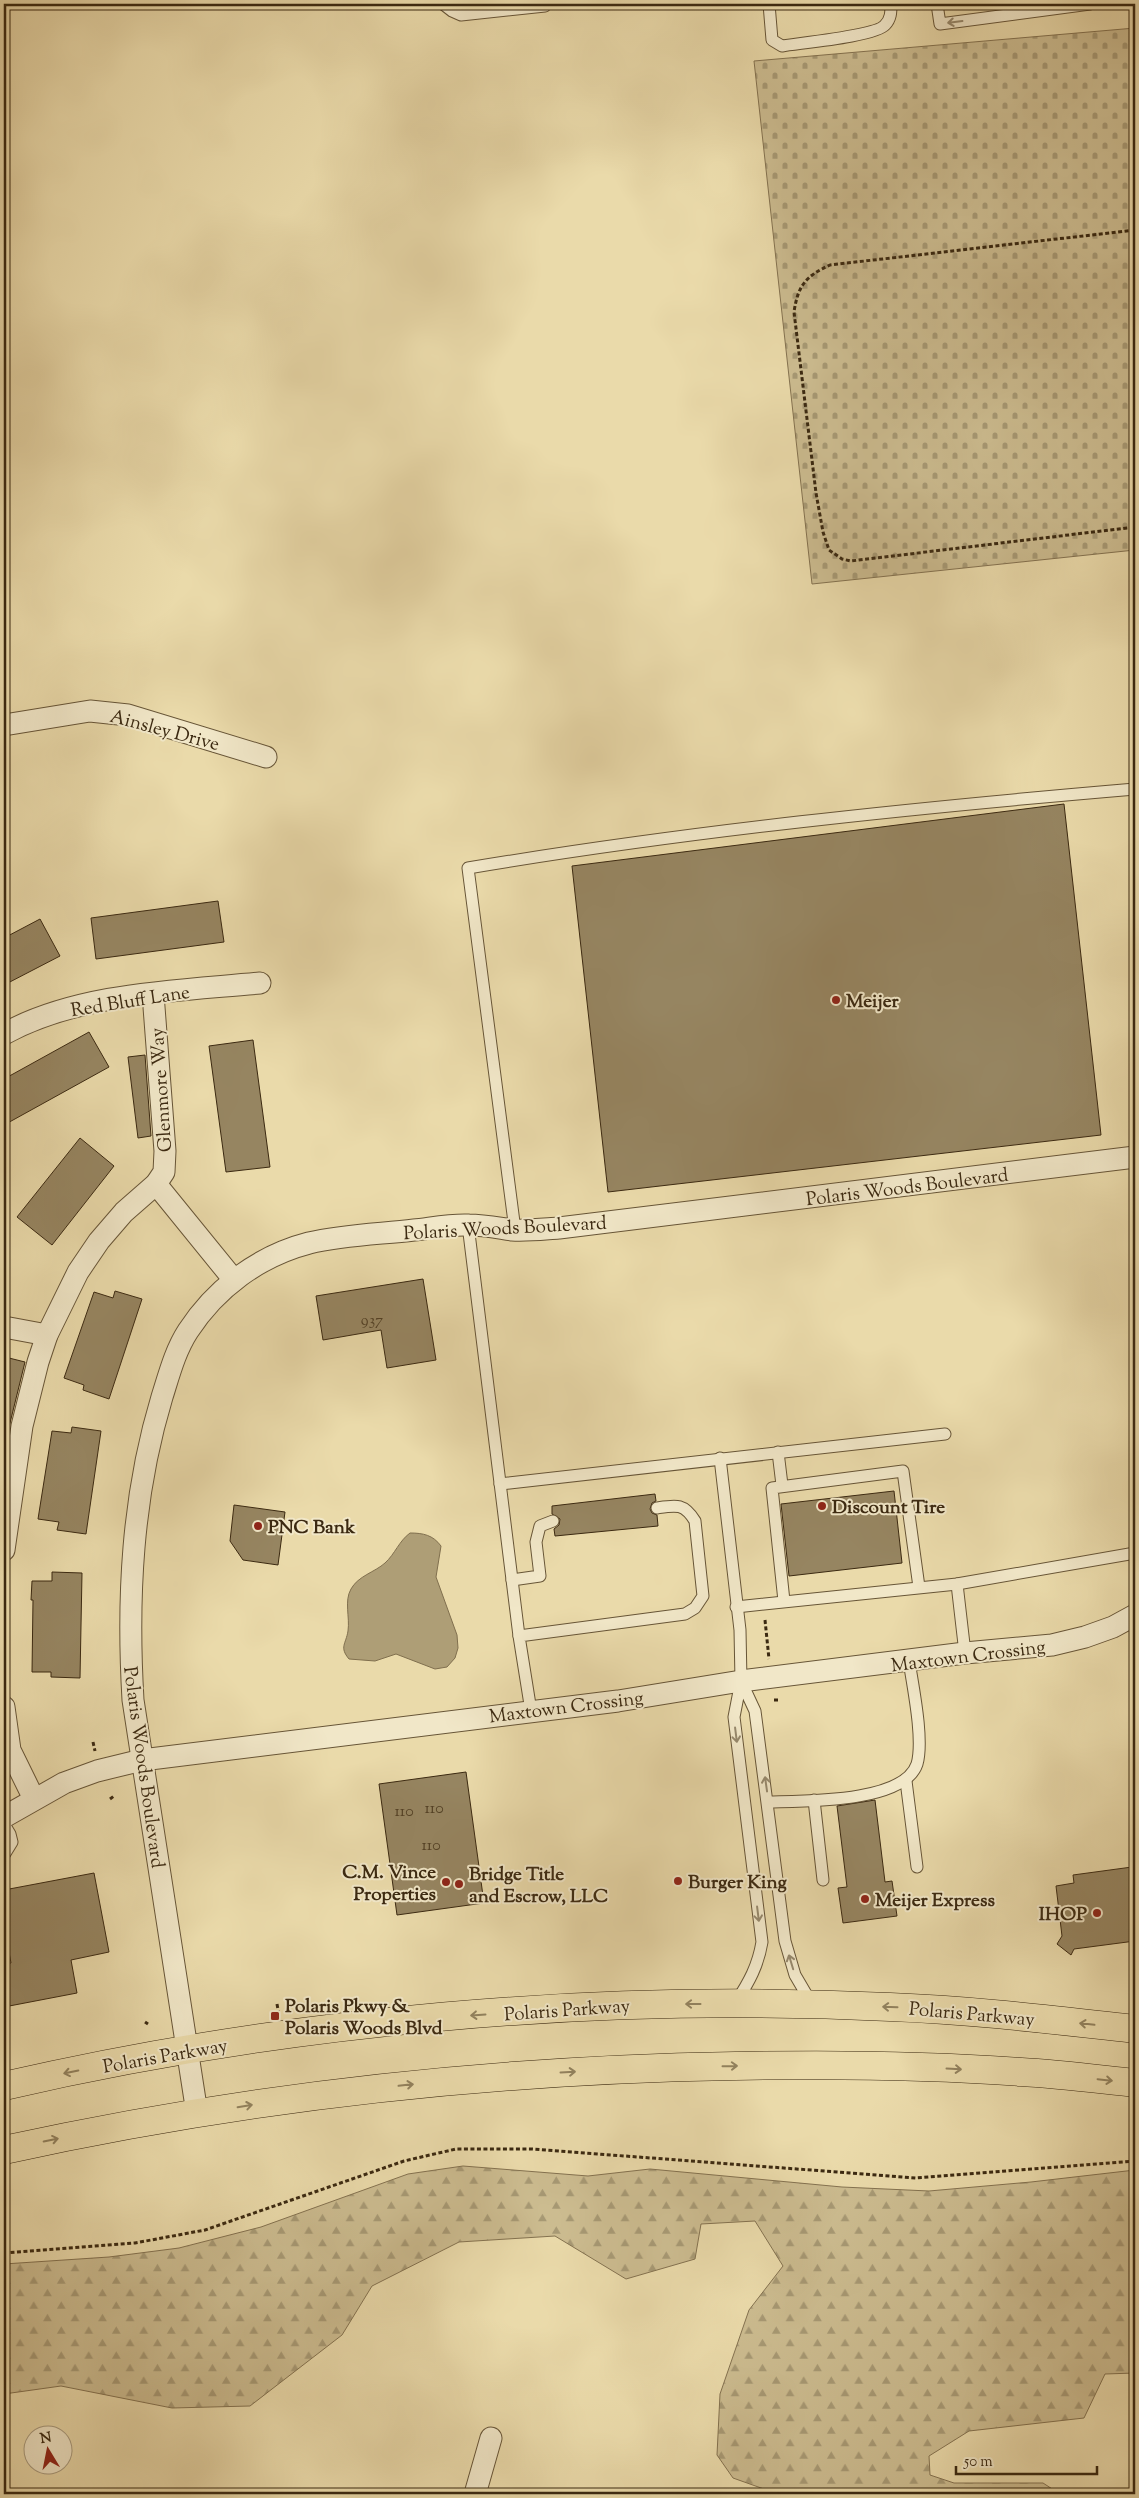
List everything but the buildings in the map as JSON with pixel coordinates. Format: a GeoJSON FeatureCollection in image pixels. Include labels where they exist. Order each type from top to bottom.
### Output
{"type":"FeatureCollection","features":[{"type":"Feature","properties":{"kind":"main road","name":"Polaris Parkway"},"geometry":{"type":"LineString","coordinates":[[4,2086],[131,2059],[280,2036],[419,2019],[635,2004],[813,2005],[972,2012],[1135,2029]]}},
{"type":"Feature","properties":{"kind":"main road"},"geometry":{"type":"LineString","coordinates":[[4,2150],[197,2113],[341,2091],[486,2077],[692,2067],[905,2066],[1022,2072],[1135,2083]]}},
{"type":"Feature","properties":{"kind":"street","name":"Ainsley Drive"},"geometry":{"type":"LineString","coordinates":[[4,725],[90,711],[128,715],[266,758]]}},
{"type":"Feature","properties":{"kind":"street","name":"Red Bluff Lane"},"geometry":{"type":"LineString","coordinates":[[4,1034],[65,1008],[153,994],[260,983]]}},
{"type":"Feature","properties":{"kind":"street","name":"Glenmore Way"},"geometry":{"type":"LineString","coordinates":[[4,1550],[22,1426],[38,1362],[47,1335],[78,1272],[99,1240],[124,1212],[156,1184],[164,1172],[166,1151],[153,994]]}},
{"type":"Feature","properties":{"kind":"street","name":"Polaris Woods Boulevard"},"geometry":{"type":"LineString","coordinates":[[197,2113],[133,1700],[130,1643],[132,1566],[144,1471],[157,1415],[174,1360],[187,1333],[205,1308],[234,1280],[279,1253],[308,1244],[377,1234],[468,1225],[515,1230],[559,1228],[1135,1157]]}},
{"type":"Feature","properties":{"kind":"street"},"geometry":{"type":"LineString","coordinates":[[156,1184],[234,1280]]}},
{"type":"Feature","properties":{"kind":"street"},"geometry":{"type":"LineString","coordinates":[[4,1327],[47,1335]]}},
{"type":"Feature","properties":{"kind":"street","name":"Maxtown Crossing"},"geometry":{"type":"LineString","coordinates":[[4,1817],[64,1784],[97,1771],[142,1760],[618,1701],[741,1681],[965,1653],[1052,1645],[1085,1637],[1114,1627],[1135,1615]]}},
{"type":"Feature","properties":{"kind":"street"},"geometry":{"type":"LineString","coordinates":[[4,1707],[10,1750],[34,1799]]}},
{"type":"Feature","properties":{"kind":"street"},"geometry":{"type":"LineString","coordinates":[[475,2494],[490,2438]]}},
{"type":"Feature","properties":{"kind":"lane"},"geometry":{"type":"LineString","coordinates":[[443,4],[452,11],[462,14],[545,6]]}},
{"type":"Feature","properties":{"kind":"lane"},"geometry":{"type":"LineString","coordinates":[[769,4],[772,40],[782,46],[868,33],[884,27],[892,14],[890,4]]}},
{"type":"Feature","properties":{"kind":"lane"},"geometry":{"type":"LineString","coordinates":[[937,4],[940,24],[1090,4]]}},
{"type":"Feature","properties":{"kind":"lane"},"geometry":{"type":"LineString","coordinates":[[515,1230],[468,868],[550,854],[954,805],[1135,789]]}},
{"type":"Feature","properties":{"kind":"lane"},"geometry":{"type":"LineString","coordinates":[[468,1225],[519,1636],[531,1711]]}},
{"type":"Feature","properties":{"kind":"lane"},"geometry":{"type":"LineString","coordinates":[[500,1484],[945,1434]]}},
{"type":"Feature","properties":{"kind":"lane"},"geometry":{"type":"LineString","coordinates":[[778,1452],[782,1485]]}},
{"type":"Feature","properties":{"kind":"lane"},"geometry":{"type":"LineString","coordinates":[[720,1458],[740,1630],[741,1681],[734,1717],[762,1942],[758,1962],[750,1982],[734,2005]]}},
{"type":"Feature","properties":{"kind":"lane"},"geometry":{"type":"LineString","coordinates":[[784,1602],[772,1488],[782,1485],[903,1471],[919,1587]]}},
{"type":"Feature","properties":{"kind":"lane"},"geometry":{"type":"LineString","coordinates":[[519,1636],[685,1614],[695,1608],[703,1596],[695,1521],[689,1511],[677,1505],[657,1508]]}},
{"type":"Feature","properties":{"kind":"lane"},"geometry":{"type":"LineString","coordinates":[[512,1580],[540,1576],[536,1542],[540,1526],[553,1521]]}},
{"type":"Feature","properties":{"kind":"lane"},"geometry":{"type":"LineString","coordinates":[[736,1608],[957,1584],[1135,1553]]}},
{"type":"Feature","properties":{"kind":"lane"},"geometry":{"type":"LineString","coordinates":[[957,1584],[965,1653]]}},
{"type":"Feature","properties":{"kind":"lane"},"geometry":{"type":"LineString","coordinates":[[769,1802],[860,1796],[894,1787],[906,1781],[917,1764],[919,1736],[909,1661]]}},
{"type":"Feature","properties":{"kind":"lane"},"geometry":{"type":"LineString","coordinates":[[741,1681],[755,1711],[769,1802],[785,1941],[795,1975],[813,2005]]}},
{"type":"Feature","properties":{"kind":"lane"},"geometry":{"type":"LineString","coordinates":[[906,1781],[917,1868]]}},
{"type":"Feature","properties":{"kind":"lane"},"geometry":{"type":"LineString","coordinates":[[814,1800],[823,1880]]}},
{"type":"Feature","properties":{"kind":"lane"},"geometry":{"type":"LineString","coordinates":[[4,1824],[12,1842],[4,1855]]}},
{"type":"Feature","properties":{"kind":"path"},"geometry":{"type":"LineString","coordinates":[[1135,230],[830,265],[809,276],[796,296],[794,312],[816,493],[823,532],[829,550],[836,556],[851,561],[1135,527]]}},
{"type":"Feature","properties":{"kind":"path"},"geometry":{"type":"LineString","coordinates":[[765,1620],[769,1662]]}},
{"type":"Feature","properties":{"kind":"path"},"geometry":{"type":"LineString","coordinates":[[774,1700],[780,1700]]}},
{"type":"Feature","properties":{"kind":"path"},"geometry":{"type":"LineString","coordinates":[[93,1742],[95,1750]]}},
{"type":"Feature","properties":{"kind":"path"},"geometry":{"type":"LineString","coordinates":[[110,1799],[114,1796]]}},
{"type":"Feature","properties":{"kind":"path"},"geometry":{"type":"LineString","coordinates":[[4,2253],[135,2243],[204,2230],[404,2161],[456,2149],[532,2148],[916,2178],[1135,2161]]}},
{"type":"Feature","properties":{"kind":"green space"},"geometry":{"type":"Polygon","coordinates":[[[1135,28],[1135,550],[812,584],[754,61],[1135,28]]]}},
{"type":"Feature","properties":{"kind":"green space"},"geometry":{"type":"Polygon","coordinates":[[[463,2166],[588,2176],[650,2169],[842,2187],[929,2191],[1135,2170],[1135,2373],[1105,2374],[1084,2418],[969,2431],[929,2456],[930,2475],[954,2483],[1043,2483],[1060,2494],[778,2494],[733,2478],[717,2455],[720,2394],[749,2310],[783,2266],[755,2221],[701,2224],[695,2259],[626,2279],[555,2236],[459,2242],[372,2286],[342,2335],[250,2406],[172,2408],[61,2386],[4,2394],[4,2264],[109,2257],[179,2248],[261,2227],[408,2174],[463,2166]]]}},
{"type":"Feature","properties":{"kind":"shaded area"},"geometry":{"type":"Polygon","coordinates":[[[410,1533],[427,1535],[435,1539],[441,1546],[436,1577],[457,1635],[458,1648],[455,1658],[447,1667],[435,1669],[396,1654],[375,1661],[349,1659],[344,1651],[344,1645],[348,1631],[348,1599],[351,1589],[362,1577],[385,1563],[410,1533]]]}},
{"type":"Feature","properties":{"kind":"place","name":"Meijer"},"geometry":{"type":"Point","coordinates":[836,1000]}},
{"type":"Feature","properties":{"kind":"place","name":"Discount Tire"},"geometry":{"type":"Point","coordinates":[822,1506]}},
{"type":"Feature","properties":{"kind":"place","name":"PNC Bank"},"geometry":{"type":"Point","coordinates":[258,1526]}},
{"type":"Feature","properties":{"kind":"place","name":"Burger King"},"geometry":{"type":"Point","coordinates":[678,1881]}},
{"type":"Feature","properties":{"kind":"place","name":"C.M. Vince Properties"},"geometry":{"type":"Point","coordinates":[446,1882]}},
{"type":"Feature","properties":{"kind":"place","name":"Bridge Title and Escrow, LLC"},"geometry":{"type":"Point","coordinates":[459,1884]}},
{"type":"Feature","properties":{"kind":"place","name":"Meijer Express"},"geometry":{"type":"Point","coordinates":[865,1899]}},
{"type":"Feature","properties":{"kind":"place","name":"IHOP"},"geometry":{"type":"Point","coordinates":[1097,1913]}},
{"type":"Feature","properties":{"kind":"place","name":"Polaris Pkwy & Polaris Woods Blvd"},"geometry":{"type":"Point","coordinates":[275,2016]}}]}
